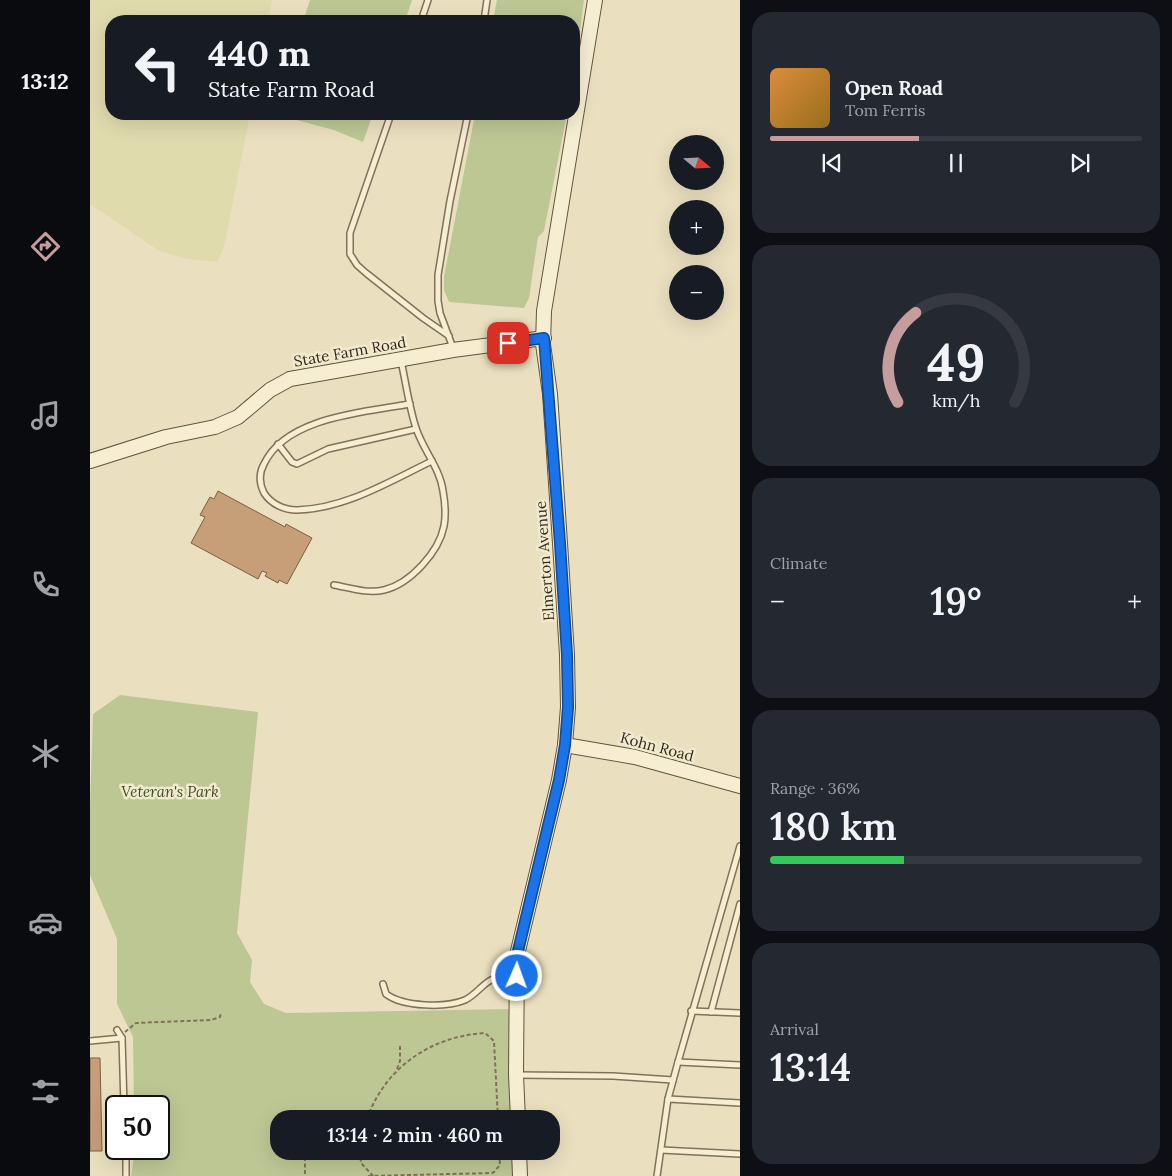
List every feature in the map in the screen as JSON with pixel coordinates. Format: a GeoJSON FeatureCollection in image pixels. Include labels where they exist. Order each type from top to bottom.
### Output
{"type":"FeatureCollection","features":[{"type":"Feature","properties":{"kind":"main road","name":"Elmerton Avenue"},"geometry":{"type":"LineString","coordinates":[[580,87],[594,0]]}},
{"type":"Feature","properties":{"kind":"main road","name":"Elmerton Avenue"},"geometry":{"type":"LineString","coordinates":[[518,1110],[517,955],[559,780],[565,745],[568,707],[567,655],[554,446],[544,338],[544,311],[575,120]]}},
{"type":"Feature","properties":{"kind":"main road","name":"State Farm Road"},"geometry":{"type":"LineString","coordinates":[[90,461],[166,437],[215,427],[238,417],[270,390],[290,379],[453,350],[544,338]]}},
{"type":"Feature","properties":{"kind":"main road","name":"Kohn Road"},"geometry":{"type":"LineString","coordinates":[[565,745],[636,757],[740,786]]}},
{"type":"Feature","properties":{"kind":"main road"},"geometry":{"type":"LineString","coordinates":[[519,1160],[520,1176]]}},
{"type":"Feature","properties":{"kind":"lane"},"geometry":{"type":"LineString","coordinates":[[423,15],[428,0]]}},
{"type":"Feature","properties":{"kind":"lane"},"geometry":{"type":"LineString","coordinates":[[485,15],[487,0]]}},
{"type":"Feature","properties":{"kind":"lane"},"geometry":{"type":"LineString","coordinates":[[389,120],[350,233],[350,254],[357,265],[366,273],[449,336]]}},
{"type":"Feature","properties":{"kind":"lane"},"geometry":{"type":"LineString","coordinates":[[453,350],[440,314],[438,275],[450,201],[467,120]]}},
{"type":"Feature","properties":{"kind":"lane"},"geometry":{"type":"LineString","coordinates":[[334,585],[364,591],[383,590],[405,582],[423,566],[444,527],[445,507],[443,489],[416,429],[401,360]]}},
{"type":"Feature","properties":{"kind":"lane"},"geometry":{"type":"LineString","coordinates":[[410,404],[328,419],[299,430],[278,444],[269,453],[262,467],[260,481],[265,494],[284,509],[314,508],[351,499],[432,461]]}},
{"type":"Feature","properties":{"kind":"lane"},"geometry":{"type":"LineString","coordinates":[[278,444],[292,462],[297,464],[328,450],[416,429]]}},
{"type":"Feature","properties":{"kind":"lane"},"geometry":{"type":"LineString","coordinates":[[657,1176],[668,1099],[691,1011],[736,867],[740,846]]}},
{"type":"Feature","properties":{"kind":"lane"},"geometry":{"type":"LineString","coordinates":[[711,1012],[740,904]]}},
{"type":"Feature","properties":{"kind":"lane"},"geometry":{"type":"LineString","coordinates":[[383,984],[386,994],[400,1001],[414,1004],[450,1004],[471,997],[492,979],[517,976]]}},
{"type":"Feature","properties":{"kind":"lane"},"geometry":{"type":"LineString","coordinates":[[691,1011],[740,1012]]}},
{"type":"Feature","properties":{"kind":"lane"},"geometry":{"type":"LineString","coordinates":[[117,1030],[122,1038],[124,1095]]}},
{"type":"Feature","properties":{"kind":"lane"},"geometry":{"type":"LineString","coordinates":[[90,1041],[122,1038]]}},
{"type":"Feature","properties":{"kind":"lane"},"geometry":{"type":"LineString","coordinates":[[678,1062],[740,1065]]}},
{"type":"Feature","properties":{"kind":"lane"},"geometry":{"type":"LineString","coordinates":[[516,1075],[613,1076],[673,1080]]}},
{"type":"Feature","properties":{"kind":"lane"},"geometry":{"type":"LineString","coordinates":[[668,1099],[740,1103]]}},
{"type":"Feature","properties":{"kind":"lane"},"geometry":{"type":"LineString","coordinates":[[661,1150],[740,1154]]}},
{"type":"Feature","properties":{"kind":"lane"},"geometry":{"type":"LineString","coordinates":[[126,1160],[126,1176]]}},
{"type":"Feature","properties":{"kind":"path"},"geometry":{"type":"LineString","coordinates":[[122,1038],[127,1029],[136,1023],[211,1020],[220,1017],[221,1012]]}},
{"type":"Feature","properties":{"kind":"path"},"geometry":{"type":"LineString","coordinates":[[371,1110],[378,1095],[396,1071],[416,1054],[438,1043],[461,1036],[485,1033],[494,1041],[498,1110]]}},
{"type":"Feature","properties":{"kind":"path"},"geometry":{"type":"LineString","coordinates":[[396,1071],[400,1061],[400,1046]]}},
{"type":"Feature","properties":{"kind":"path"},"geometry":{"type":"LineString","coordinates":[[305,1160],[305,1176]]}},
{"type":"Feature","properties":{"kind":"path"},"geometry":{"type":"LineString","coordinates":[[361,1160],[361,1163],[373,1176]]}},
{"type":"Feature","properties":{"kind":"path"},"geometry":{"type":"LineString","coordinates":[[368,1176],[494,1172],[500,1165],[499,1160]]}},
{"type":"Feature","properties":{"kind":"shaded area"},"geometry":{"type":"Polygon","coordinates":[[[90,0],[272,0],[269,15],[105,15],[105,120],[249,120],[224,248],[217,262],[187,259],[159,251],[90,204],[90,0]]]}},
{"type":"Feature","properties":{"kind":"green space"},"geometry":{"type":"Polygon","coordinates":[[[310,0],[412,0],[407,15],[305,15],[310,0]]]}},
{"type":"Feature","properties":{"kind":"green space"},"geometry":{"type":"Polygon","coordinates":[[[497,0],[584,0],[580,30],[580,15],[494,15],[497,0]]]}},
{"type":"Feature","properties":{"kind":"green space"},"geometry":{"type":"Polygon","coordinates":[[[296,120],[371,120],[363,142],[334,130],[296,120]]]}},
{"type":"Feature","properties":{"kind":"green space"},"geometry":{"type":"Polygon","coordinates":[[[474,120],[566,120],[544,231],[538,237],[529,298],[524,308],[449,302],[444,290],[444,277],[474,120]]]}},
{"type":"Feature","properties":{"kind":"green space","name":"Veteran's Park"},"geometry":{"type":"Polygon","coordinates":[[[120,695],[258,712],[237,933],[252,960],[250,982],[264,1004],[286,1013],[512,1009],[514,1110],[270,1110],[270,1160],[515,1160],[515,1176],[131,1176],[133,1160],[170,1160],[170,1095],[134,1095],[133,1037],[117,1004],[117,939],[90,875],[93,714],[120,695]]]}},
{"type":"Feature","properties":{"kind":"building"},"geometry":{"type":"Polygon","coordinates":[[[218,491],[285,527],[286,524],[312,538],[287,584],[279,580],[278,583],[265,576],[267,573],[262,571],[258,579],[191,543],[205,517],[200,515],[210,497],[214,499],[218,491]]]}},
{"type":"Feature","properties":{"kind":"building"},"geometry":{"type":"Polygon","coordinates":[[[90,1058],[100,1058],[102,1151],[90,1151],[90,1058]]]}},
{"type":"Feature","properties":{"kind":"route"},"geometry":{"type":"LineString","coordinates":[[508,343],[544,338],[550,394],[560,543],[567,655],[568,707],[565,745],[559,780],[517,955],[517,976]]}}]}
